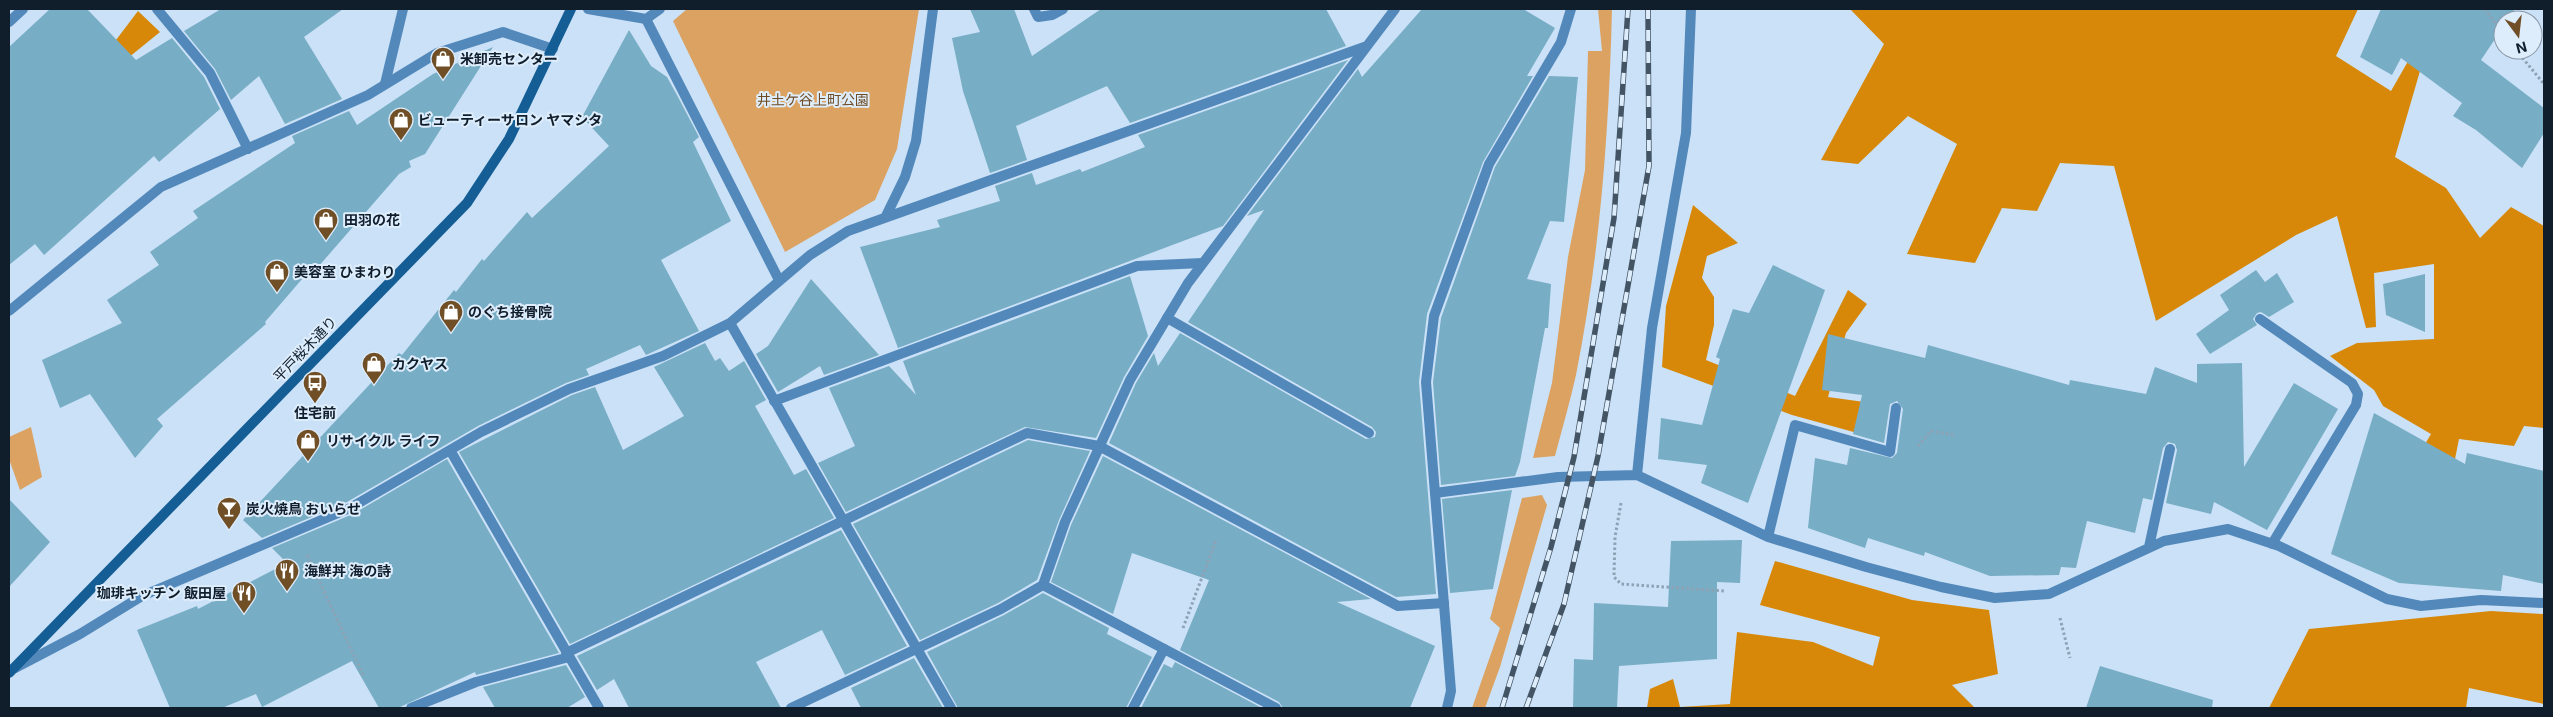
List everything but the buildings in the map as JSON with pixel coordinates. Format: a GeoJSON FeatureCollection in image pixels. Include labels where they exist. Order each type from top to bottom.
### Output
{"type":"FeatureCollection","features":[{"type":"Feature","properties":{"kind":"main road","name":"平戸桜木通り"},"geometry":{"type":"LineString","coordinates":[[10,671],[467,203],[509,139],[571,9]]}},
{"type":"Feature","properties":{"kind":"street"},"geometry":{"type":"LineString","coordinates":[[9,22],[23,9]]}},
{"type":"Feature","properties":{"kind":"street"},"geometry":{"type":"LineString","coordinates":[[157,9],[210,73],[248,149]]}},
{"type":"Feature","properties":{"kind":"street"},"geometry":{"type":"LineString","coordinates":[[385,84],[403,9]]}},
{"type":"Feature","properties":{"kind":"street"},"geometry":{"type":"LineString","coordinates":[[588,9],[646,19],[660,9]]}},
{"type":"Feature","properties":{"kind":"street"},"geometry":{"type":"LineString","coordinates":[[886,216],[904,177],[916,140],[933,9]]}},
{"type":"Feature","properties":{"kind":"street"},"geometry":{"type":"LineString","coordinates":[[1034,9],[1038,17],[1052,15],[1062,9]]}},
{"type":"Feature","properties":{"kind":"street"},"geometry":{"type":"LineString","coordinates":[[791,708],[1001,609],[1043,585],[1065,522],[1099,446],[1130,380],[1167,318],[1202,263],[1395,9]]}},
{"type":"Feature","properties":{"kind":"street"},"geometry":{"type":"LineString","coordinates":[[1447,708],[1451,691],[1426,382],[1428,352],[1434,316],[1489,164],[1561,42],[1571,9]]}},
{"type":"Feature","properties":{"kind":"street"},"geometry":{"type":"LineString","coordinates":[[1637,475],[1652,328],[1686,133],[1691,9]]}},
{"type":"Feature","properties":{"kind":"street"},"geometry":{"type":"LineString","coordinates":[[646,19],[779,280]]}},
{"type":"Feature","properties":{"kind":"street"},"geometry":{"type":"LineString","coordinates":[[9,311],[161,187],[368,96],[437,53],[503,32],[553,49]]}},
{"type":"Feature","properties":{"kind":"street"},"geometry":{"type":"LineString","coordinates":[[10,671],[80,634],[142,596],[350,508],[481,432],[569,389],[663,356],[730,323],[810,255],[840,236],[886,216],[1367,46]]}},
{"type":"Feature","properties":{"kind":"street"},"geometry":{"type":"LineString","coordinates":[[774,401],[1137,266],[1202,263]]}},
{"type":"Feature","properties":{"kind":"street"},"geometry":{"type":"LineString","coordinates":[[1167,318],[1368,433]]}},
{"type":"Feature","properties":{"kind":"street"},"geometry":{"type":"LineString","coordinates":[[2260,319],[2352,383],[2358,394],[2356,405],[2272,544]]}},
{"type":"Feature","properties":{"kind":"street"},"geometry":{"type":"LineString","coordinates":[[730,323],[951,708]]}},
{"type":"Feature","properties":{"kind":"street"},"geometry":{"type":"LineString","coordinates":[[1768,537],[1795,425],[1890,452],[1896,408]]}},
{"type":"Feature","properties":{"kind":"street"},"geometry":{"type":"LineString","coordinates":[[412,708],[476,682],[568,655],[1027,433],[1099,446],[1398,606],[1444,603]]}},
{"type":"Feature","properties":{"kind":"street"},"geometry":{"type":"LineString","coordinates":[[2149,547],[2170,449]]}},
{"type":"Feature","properties":{"kind":"street"},"geometry":{"type":"LineString","coordinates":[[450,450],[599,708]]}},
{"type":"Feature","properties":{"kind":"street"},"geometry":{"type":"LineString","coordinates":[[1435,493],[1558,476],[1637,475],[1768,537],[1904,577],[1995,598],[2048,594],[2164,541],[2228,529],[2272,544],[2387,599],[2421,606],[2481,600],[2544,603]]}},
{"type":"Feature","properties":{"kind":"street"},"geometry":{"type":"LineString","coordinates":[[1043,585],[1276,708]]}},
{"type":"Feature","properties":{"kind":"street"},"geometry":{"type":"LineString","coordinates":[[1133,708],[1168,651]]}},
{"type":"Feature","properties":{"kind":"path"},"geometry":{"type":"LineString","coordinates":[[2485,9],[2493,20]]}},
{"type":"Feature","properties":{"kind":"path"},"geometry":{"type":"LineString","coordinates":[[2524,60],[2544,84]]}},
{"type":"Feature","properties":{"kind":"path"},"geometry":{"type":"LineString","coordinates":[[1890,452],[1900,454],[1913,450],[1931,431],[1954,435]]}},
{"type":"Feature","properties":{"kind":"path"},"geometry":{"type":"LineString","coordinates":[[1626,475],[1615,537],[1614,577],[1621,584],[1725,591]]}},
{"type":"Feature","properties":{"kind":"path"},"geometry":{"type":"LineString","coordinates":[[1168,651],[1226,514]]}},
{"type":"Feature","properties":{"kind":"path"},"geometry":{"type":"LineString","coordinates":[[296,532],[364,676]]}},
{"type":"Feature","properties":{"kind":"path"},"geometry":{"type":"LineString","coordinates":[[2054,591],[2070,658]]}},
{"type":"Feature","properties":{"kind":"green space","name":"井土ケ谷上町公園"},"geometry":{"type":"Polygon","coordinates":[[[687,9],[919,9],[897,149],[875,200],[785,252],[673,21],[687,9]]]}},
{"type":"Feature","properties":{"kind":"green space"},"geometry":{"type":"Polygon","coordinates":[[[1598,9],[1612,9],[1606,147],[1591,284],[1576,375],[1555,456],[1533,458],[1552,383],[1568,257],[1585,170],[1588,51],[1602,51],[1598,9]]]}},
{"type":"Feature","properties":{"kind":"green space"},"geometry":{"type":"Polygon","coordinates":[[[31,427],[42,477],[20,490],[9,459],[9,437],[31,427]]]}},
{"type":"Feature","properties":{"kind":"green space"},"geometry":{"type":"Polygon","coordinates":[[[1542,495],[1547,505],[1500,667],[1485,708],[1472,708],[1500,628],[1490,619],[1522,498],[1542,495]]]}},
{"type":"Feature","properties":{"kind":"shaded area"},"geometry":{"type":"Polygon","coordinates":[[[1850,9],[2358,9],[2336,56],[2391,91],[2438,9],[2395,157],[2446,188],[2480,238],[2511,207],[2544,226],[2544,428],[2524,426],[2514,446],[2459,439],[2452,474],[2421,451],[2431,434],[2383,406],[2374,390],[2330,356],[2357,343],[2434,339],[2434,264],[2374,273],[2376,327],[2366,328],[2337,216],[2296,235],[2156,321],[2114,166],[2060,163],[2037,211],[2002,208],[1975,263],[1907,254],[1957,144],[1908,116],[1858,164],[1821,160],[1884,44],[1850,9]]]}},
{"type":"Feature","properties":{"kind":"shaded area"},"geometry":{"type":"Polygon","coordinates":[[[138,11],[160,32],[128,58],[116,40],[138,11]]]}},
{"type":"Feature","properties":{"kind":"shaded area"},"geometry":{"type":"Polygon","coordinates":[[[1693,205],[1738,243],[1707,256],[1702,278],[1714,297],[1714,325],[1706,360],[1795,396],[1848,290],[1867,304],[1846,333],[1828,397],[1886,405],[1879,439],[1792,415],[1662,367],[1666,306],[1693,205]]]}},
{"type":"Feature","properties":{"kind":"shaded area"},"geometry":{"type":"Polygon","coordinates":[[[1775,561],[1912,600],[1989,610],[1998,674],[1952,685],[1975,708],[1647,708],[1650,689],[1673,679],[1680,707],[1730,704],[1737,632],[1813,642],[1873,666],[1880,637],[1760,605],[1775,561]]]}},
{"type":"Feature","properties":{"kind":"shaded area"},"geometry":{"type":"Polygon","coordinates":[[[2491,611],[2544,614],[2544,704],[2469,688],[2466,708],[2269,708],[2309,629],[2491,611]]]}},
{"type":"Feature","properties":{"kind":"railway"},"geometry":{"type":"LineString","coordinates":[[1502,708],[1551,547],[1574,457],[1614,218],[1628,9]]}},
{"type":"Feature","properties":{"kind":"railway"},"geometry":{"type":"LineString","coordinates":[[1526,708],[1564,604],[1598,456],[1649,166],[1648,9]]}},
{"type":"Feature","properties":{"kind":"place","name":"米卸売センター"},"geometry":{"type":"Point","coordinates":[443,80]}},
{"type":"Feature","properties":{"kind":"place","name":"ビューティーサロン ヤマシタ"},"geometry":{"type":"Point","coordinates":[401,141]}},
{"type":"Feature","properties":{"kind":"place","name":"田羽の花"},"geometry":{"type":"Point","coordinates":[326,241]}},
{"type":"Feature","properties":{"kind":"place","name":"美容室 ひまわり"},"geometry":{"type":"Point","coordinates":[277,293]}},
{"type":"Feature","properties":{"kind":"place","name":"のぐち接骨院"},"geometry":{"type":"Point","coordinates":[451,333]}},
{"type":"Feature","properties":{"kind":"place","name":"カクヤス"},"geometry":{"type":"Point","coordinates":[374,385]}},
{"type":"Feature","properties":{"kind":"place","name":"住宅前"},"geometry":{"type":"Point","coordinates":[315,404]}},
{"type":"Feature","properties":{"kind":"place","name":"リサイクル ライフ"},"geometry":{"type":"Point","coordinates":[308,462]}},
{"type":"Feature","properties":{"kind":"place","name":"炭火焼鳥 おいらせ"},"geometry":{"type":"Point","coordinates":[229,530]}},
{"type":"Feature","properties":{"kind":"place","name":"海鮮丼 海の詩"},"geometry":{"type":"Point","coordinates":[287,592]}},
{"type":"Feature","properties":{"kind":"place","name":"珈琲キッチン 飯田屋"},"geometry":{"type":"Point","coordinates":[244,614]}}]}
